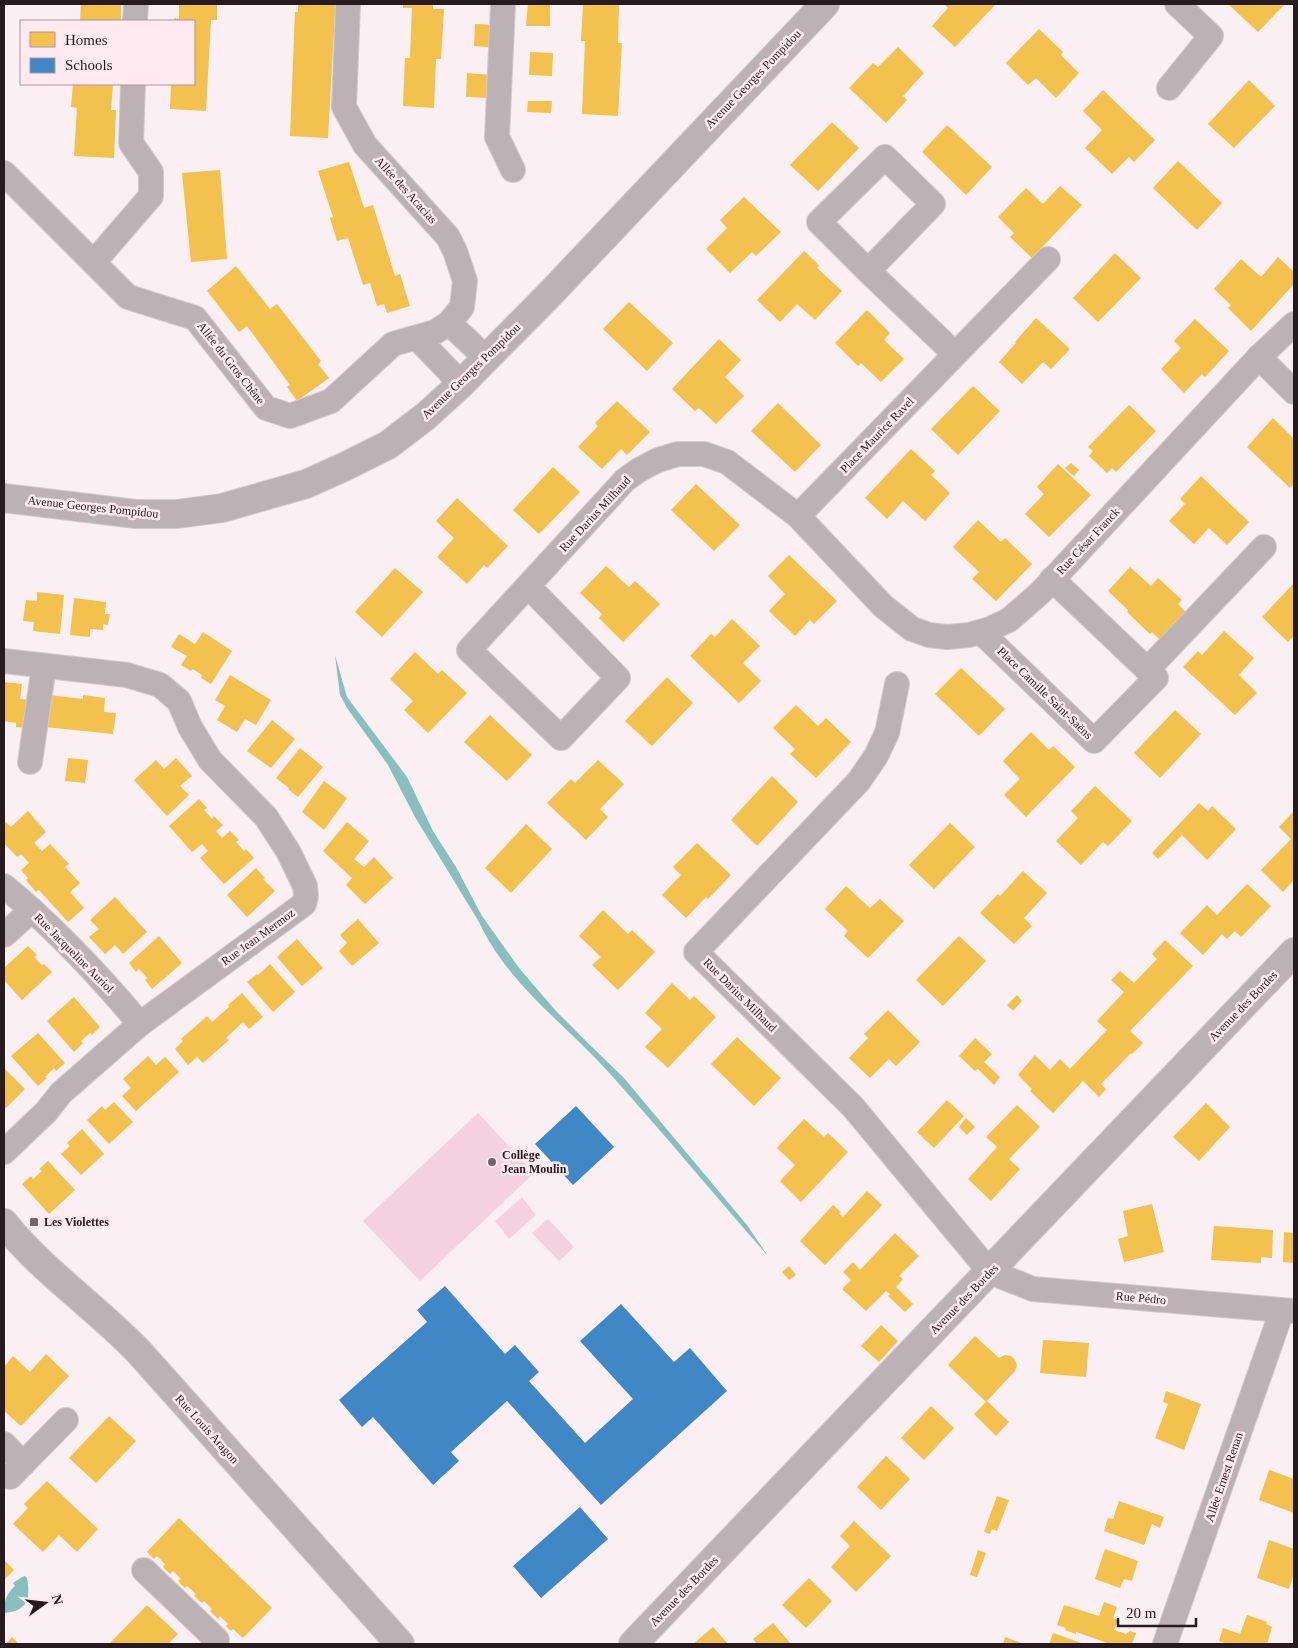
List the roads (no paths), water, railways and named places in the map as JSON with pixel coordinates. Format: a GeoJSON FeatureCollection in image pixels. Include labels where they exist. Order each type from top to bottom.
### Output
{"type":"FeatureCollection","features":[{"type":"Feature","properties":{"kind":"street"},"geometry":{"type":"LineString","coordinates":[[135,20],[136,4]]}},
{"type":"Feature","properties":{"kind":"street","name":"Allée des Acacias"},"geometry":{"type":"LineString","coordinates":[[348,4],[344,107],[365,144],[448,237],[466,281],[462,307],[450,323]]}},
{"type":"Feature","properties":{"kind":"street"},"geometry":{"type":"LineString","coordinates":[[503,4],[497,137],[513,170]]}},
{"type":"Feature","properties":{"kind":"street","name":"Avenue Georges Pompidou"},"geometry":{"type":"LineString","coordinates":[[4,498],[136,514],[177,514],[222,508],[306,484],[388,445],[426,416],[460,385],[549,295],[825,4]]}},
{"type":"Feature","properties":{"kind":"street"},"geometry":{"type":"LineString","coordinates":[[1169,88],[1211,36],[1177,4]]}},
{"type":"Feature","properties":{"kind":"street"},"geometry":{"type":"LineString","coordinates":[[94,262],[151,196],[151,172],[131,143],[133,85]]}},
{"type":"Feature","properties":{"kind":"street"},"geometry":{"type":"LineString","coordinates":[[868,271],[933,204],[885,157],[819,222],[868,271],[955,354]]}},
{"type":"Feature","properties":{"kind":"street","name":"Allée du Gros Chêne"},"geometry":{"type":"LineString","coordinates":[[4,173],[128,297],[195,318],[266,408],[290,416],[331,401],[393,344],[435,332],[450,323]]}},
{"type":"Feature","properties":{"kind":"street","name":"Place Maurice Ravel"},"geometry":{"type":"LineString","coordinates":[[798,516],[1048,259]]}},
{"type":"Feature","properties":{"kind":"street"},"geometry":{"type":"LineString","coordinates":[[450,323],[486,358]]}},
{"type":"Feature","properties":{"kind":"street","name":"Rue César Franck"},"geometry":{"type":"LineString","coordinates":[[883,606],[912,629],[928,635],[947,637],[969,635],[990,630],[1009,620],[1024,608],[1052,579],[1258,358],[1294,324]]}},
{"type":"Feature","properties":{"kind":"street"},"geometry":{"type":"LineString","coordinates":[[417,338],[460,385]]}},
{"type":"Feature","properties":{"kind":"street"},"geometry":{"type":"LineString","coordinates":[[1258,358],[1294,392]]}},
{"type":"Feature","properties":{"kind":"street","name":"Rue Darius Milhaud"},"geometry":{"type":"LineString","coordinates":[[528,586],[618,678],[561,738],[469,650],[625,480],[658,460],[678,454],[704,454],[727,462],[798,516],[883,606]]}},
{"type":"Feature","properties":{"kind":"street"},"geometry":{"type":"LineString","coordinates":[[1052,579],[1147,670],[1264,548]]}},
{"type":"Feature","properties":{"kind":"street","name":"Place Camille Saint-Saëns"},"geometry":{"type":"LineString","coordinates":[[981,632],[1094,741],[1156,678],[1147,670]]}},
{"type":"Feature","properties":{"kind":"street","name":"Rue Jean Mermoz"},"geometry":{"type":"LineString","coordinates":[[4,661],[127,675],[160,684],[178,701],[190,727],[210,760],[266,817],[288,851],[305,886],[306,896],[304,904],[140,1024],[61,1093],[46,1112],[4,1152]]}},
{"type":"Feature","properties":{"kind":"street"},"geometry":{"type":"LineString","coordinates":[[30,762],[44,666]]}},
{"type":"Feature","properties":{"kind":"street","name":"Rue Darius Milhaud"},"geometry":{"type":"LineString","coordinates":[[897,684],[887,733],[876,756],[859,780],[696,952],[853,1107],[990,1272]]}},
{"type":"Feature","properties":{"kind":"street","name":"Rue Jacqueline Auriol"},"geometry":{"type":"LineString","coordinates":[[4,886],[32,910],[111,990],[140,1024]]}},
{"type":"Feature","properties":{"kind":"street"},"geometry":{"type":"LineString","coordinates":[[4,935],[32,910]]}},
{"type":"Feature","properties":{"kind":"street","name":"Avenue des Bordes"},"geometry":{"type":"LineString","coordinates":[[633,1644],[1294,952]]}},
{"type":"Feature","properties":{"kind":"street","name":"Rue Louis Aragon"},"geometry":{"type":"LineString","coordinates":[[4,1223],[63,1284],[117,1328],[400,1644]]}},
{"type":"Feature","properties":{"kind":"street","name":"Rue Pédro"},"geometry":{"type":"LineString","coordinates":[[990,1272],[1034,1289],[1287,1310]]}},
{"type":"Feature","properties":{"kind":"street","name":"Allée Ernest Renan"},"geometry":{"type":"LineString","coordinates":[[1165,1644],[1278,1322],[1287,1310]]}},
{"type":"Feature","properties":{"kind":"street"},"geometry":{"type":"LineString","coordinates":[[4,1444],[16,1471],[66,1420]]}},
{"type":"Feature","properties":{"kind":"street"},"geometry":{"type":"LineString","coordinates":[[144,1570],[217,1640],[213,1644]]}},
{"type":"Feature","properties":{"kind":"water"},"geometry":{"type":"Polygon","coordinates":[[[335,655],[347,697],[407,777],[433,831],[456,867],[482,916],[519,968],[556,1011],[624,1078],[747,1225],[768,1256],[595,1057],[522,985],[491,945],[415,817],[388,765],[347,708],[340,695],[335,655]]]}},
{"type":"Feature","properties":{"kind":"water"},"geometry":{"type":"Polygon","coordinates":[[[25,1576],[28,1586],[26,1603],[18,1610],[4,1613],[6,1598],[15,1586],[13,1583],[25,1576]]]}},
{"type":"Feature","properties":{"kind":"place","name":"Collège Jean Moulin"},"geometry":{"type":"Point","coordinates":[492,1162]}},
{"type":"Feature","properties":{"kind":"place","name":"Les Violettes"},"geometry":{"type":"Point","coordinates":[34,1222]}}]}
